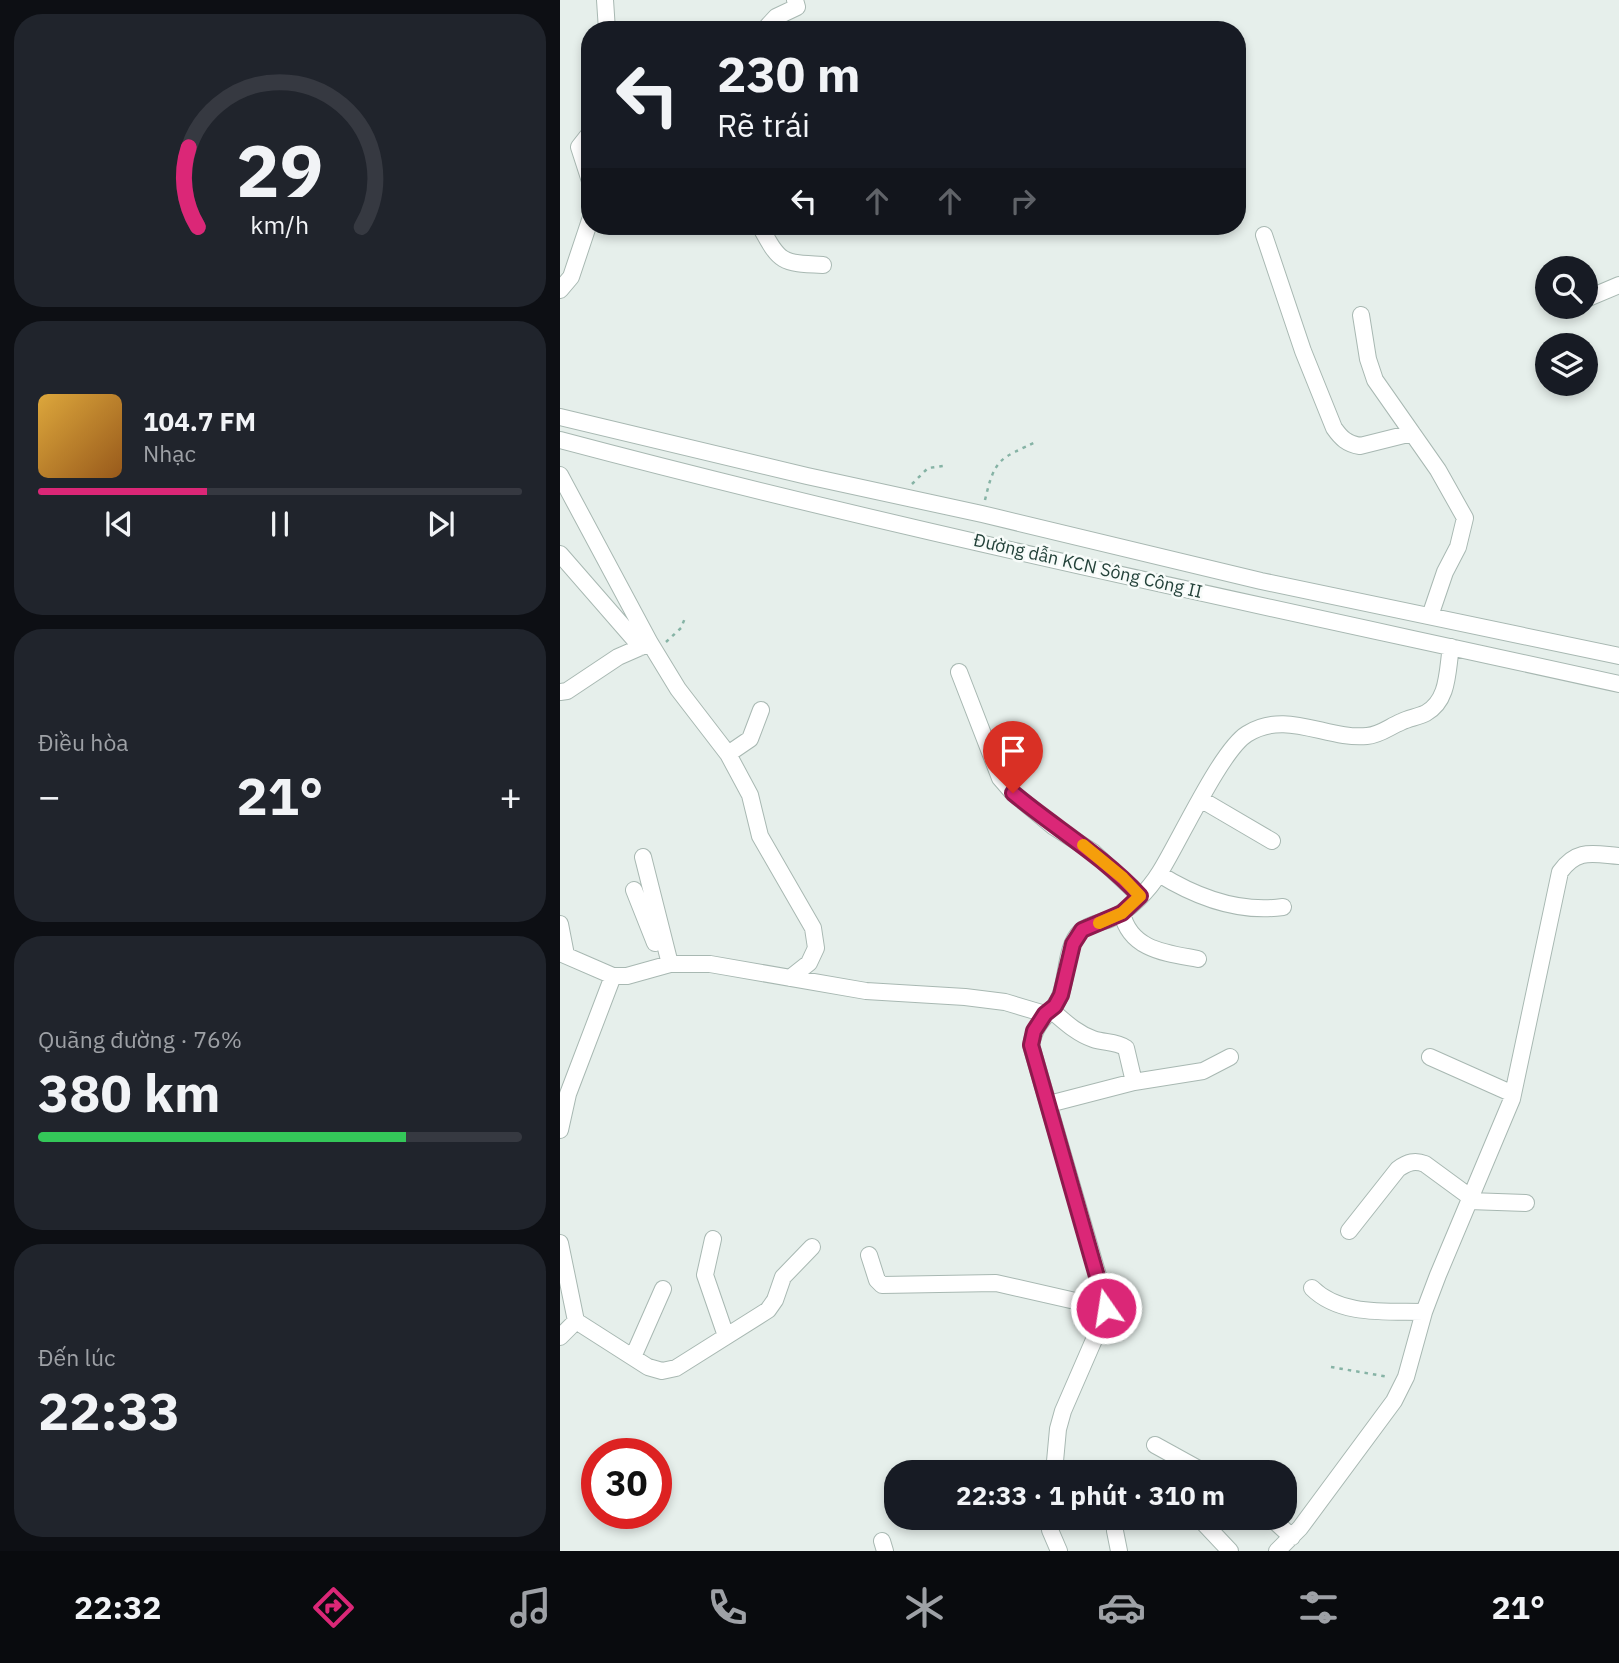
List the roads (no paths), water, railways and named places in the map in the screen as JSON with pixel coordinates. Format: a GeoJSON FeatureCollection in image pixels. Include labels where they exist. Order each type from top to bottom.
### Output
{"type":"FeatureCollection","features":[{"type":"Feature","properties":{"kind":"street"},"geometry":{"type":"LineString","coordinates":[[605,0],[606,21]]}},
{"type":"Feature","properties":{"kind":"street"},"geometry":{"type":"LineString","coordinates":[[772,21],[776,17],[792,12],[797,7],[795,0]]}},
{"type":"Feature","properties":{"kind":"street"},"geometry":{"type":"LineString","coordinates":[[560,290],[571,277],[585,235]]}},
{"type":"Feature","properties":{"kind":"street"},"geometry":{"type":"LineString","coordinates":[[764,235],[779,257],[791,264],[823,265]]}},
{"type":"Feature","properties":{"kind":"street"},"geometry":{"type":"LineString","coordinates":[[1264,235],[1303,351],[1339,436],[1352,445],[1360,446],[1412,433]]}},
{"type":"Feature","properties":{"kind":"street"},"geometry":{"type":"LineString","coordinates":[[560,263],[571,277]]}},
{"type":"Feature","properties":{"kind":"street"},"geometry":{"type":"LineString","coordinates":[[1598,294],[1619,285]]}},
{"type":"Feature","properties":{"kind":"street"},"geometry":{"type":"LineString","coordinates":[[1361,315],[1368,359],[1376,380],[1438,470],[1465,517],[1458,547],[1445,572],[1430,616]]}},
{"type":"Feature","properties":{"kind":"street","name":"Đường dẫn KCN Sông Công II"},"geometry":{"type":"LineString","coordinates":[[560,417],[1261,581],[1619,656]]}},
{"type":"Feature","properties":{"kind":"street","name":"Đường dẫn KCN Sông Công II"},"geometry":{"type":"LineString","coordinates":[[560,440],[701,477],[1619,684]]}},
{"type":"Feature","properties":{"kind":"street"},"geometry":{"type":"LineString","coordinates":[[701,477],[707,452]]}},
{"type":"Feature","properties":{"kind":"street"},"geometry":{"type":"LineString","coordinates":[[560,476],[648,647]]}},
{"type":"Feature","properties":{"kind":"street"},"geometry":{"type":"LineString","coordinates":[[560,554],[648,647],[728,754],[750,794],[760,836],[813,928],[816,948],[809,963],[790,978]]}},
{"type":"Feature","properties":{"kind":"street"},"geometry":{"type":"LineString","coordinates":[[562,687],[618,657],[648,647]]}},
{"type":"Feature","properties":{"kind":"street"},"geometry":{"type":"LineString","coordinates":[[1055,1460],[1063,1411],[1106,1308],[1031,1045],[1034,1031],[1061,995],[1073,944],[1082,930],[1122,913],[1160,874],[1242,737],[1254,730],[1300,725],[1335,733],[1370,736],[1424,714],[1443,698],[1451,647]]}},
{"type":"Feature","properties":{"kind":"street"},"geometry":{"type":"LineString","coordinates":[[959,672],[1000,778],[1013,793],[1054,827],[1093,852],[1140,896]]}},
{"type":"Feature","properties":{"kind":"street"},"geometry":{"type":"LineString","coordinates":[[728,754],[750,739],[761,710]]}},
{"type":"Feature","properties":{"kind":"street"},"geometry":{"type":"LineString","coordinates":[[1202,800],[1272,841]]}},
{"type":"Feature","properties":{"kind":"street"},"geometry":{"type":"LineString","coordinates":[[1278,1551],[1292,1537],[1394,1401],[1406,1377],[1424,1312],[1469,1199],[1504,1122],[1513,1094],[1560,872],[1570,858],[1584,853],[1619,856]]}},
{"type":"Feature","properties":{"kind":"street"},"geometry":{"type":"LineString","coordinates":[[643,857],[666,965]]}},
{"type":"Feature","properties":{"kind":"street"},"geometry":{"type":"LineString","coordinates":[[1160,874],[1213,900],[1259,910],[1283,907]]}},
{"type":"Feature","properties":{"kind":"street"},"geometry":{"type":"LineString","coordinates":[[635,890],[666,965]]}},
{"type":"Feature","properties":{"kind":"street"},"geometry":{"type":"LineString","coordinates":[[1122,913],[1128,931],[1152,950],[1198,959]]}},
{"type":"Feature","properties":{"kind":"street"},"geometry":{"type":"LineString","coordinates":[[560,924],[563,954],[613,976],[627,976],[666,965],[710,964],[866,991],[992,1000],[1048,1012],[1082,1034],[1126,1048],[1134,1082]]}},
{"type":"Feature","properties":{"kind":"street"},"geometry":{"type":"LineString","coordinates":[[560,1130],[568,1094],[613,976]]}},
{"type":"Feature","properties":{"kind":"street"},"geometry":{"type":"LineString","coordinates":[[1430,1056],[1513,1094]]}},
{"type":"Feature","properties":{"kind":"street"},"geometry":{"type":"LineString","coordinates":[[1049,1104],[1134,1082],[1203,1071],[1230,1057]]}},
{"type":"Feature","properties":{"kind":"street"},"geometry":{"type":"LineString","coordinates":[[1349,1231],[1398,1168],[1417,1161],[1426,1164],[1469,1199],[1526,1203]]}},
{"type":"Feature","properties":{"kind":"street"},"geometry":{"type":"LineString","coordinates":[[713,1239],[705,1275],[726,1336]]}},
{"type":"Feature","properties":{"kind":"street"},"geometry":{"type":"LineString","coordinates":[[560,1243],[566,1298],[576,1321],[633,1357],[662,1371],[676,1368],[768,1310],[783,1277],[812,1247]]}},
{"type":"Feature","properties":{"kind":"street"},"geometry":{"type":"LineString","coordinates":[[869,1255],[877,1280],[882,1285],[996,1283],[1106,1308]]}},
{"type":"Feature","properties":{"kind":"street"},"geometry":{"type":"LineString","coordinates":[[1312,1288],[1325,1301],[1332,1303],[1377,1311],[1424,1312]]}},
{"type":"Feature","properties":{"kind":"street"},"geometry":{"type":"LineString","coordinates":[[633,1357],[663,1289]]}},
{"type":"Feature","properties":{"kind":"street"},"geometry":{"type":"LineString","coordinates":[[560,1337],[576,1321]]}},
{"type":"Feature","properties":{"kind":"street"},"geometry":{"type":"LineString","coordinates":[[1155,1445],[1182,1460]]}},
{"type":"Feature","properties":{"kind":"street"},"geometry":{"type":"LineString","coordinates":[[1050,1530],[1059,1551]]}},
{"type":"Feature","properties":{"kind":"street"},"geometry":{"type":"LineString","coordinates":[[1210,1530],[1230,1551]]}},
{"type":"Feature","properties":{"kind":"street"},"geometry":{"type":"LineString","coordinates":[[1284,1530],[1292,1537]]}},
{"type":"Feature","properties":{"kind":"street"},"geometry":{"type":"LineString","coordinates":[[1115,1531],[1119,1551]]}}]}
